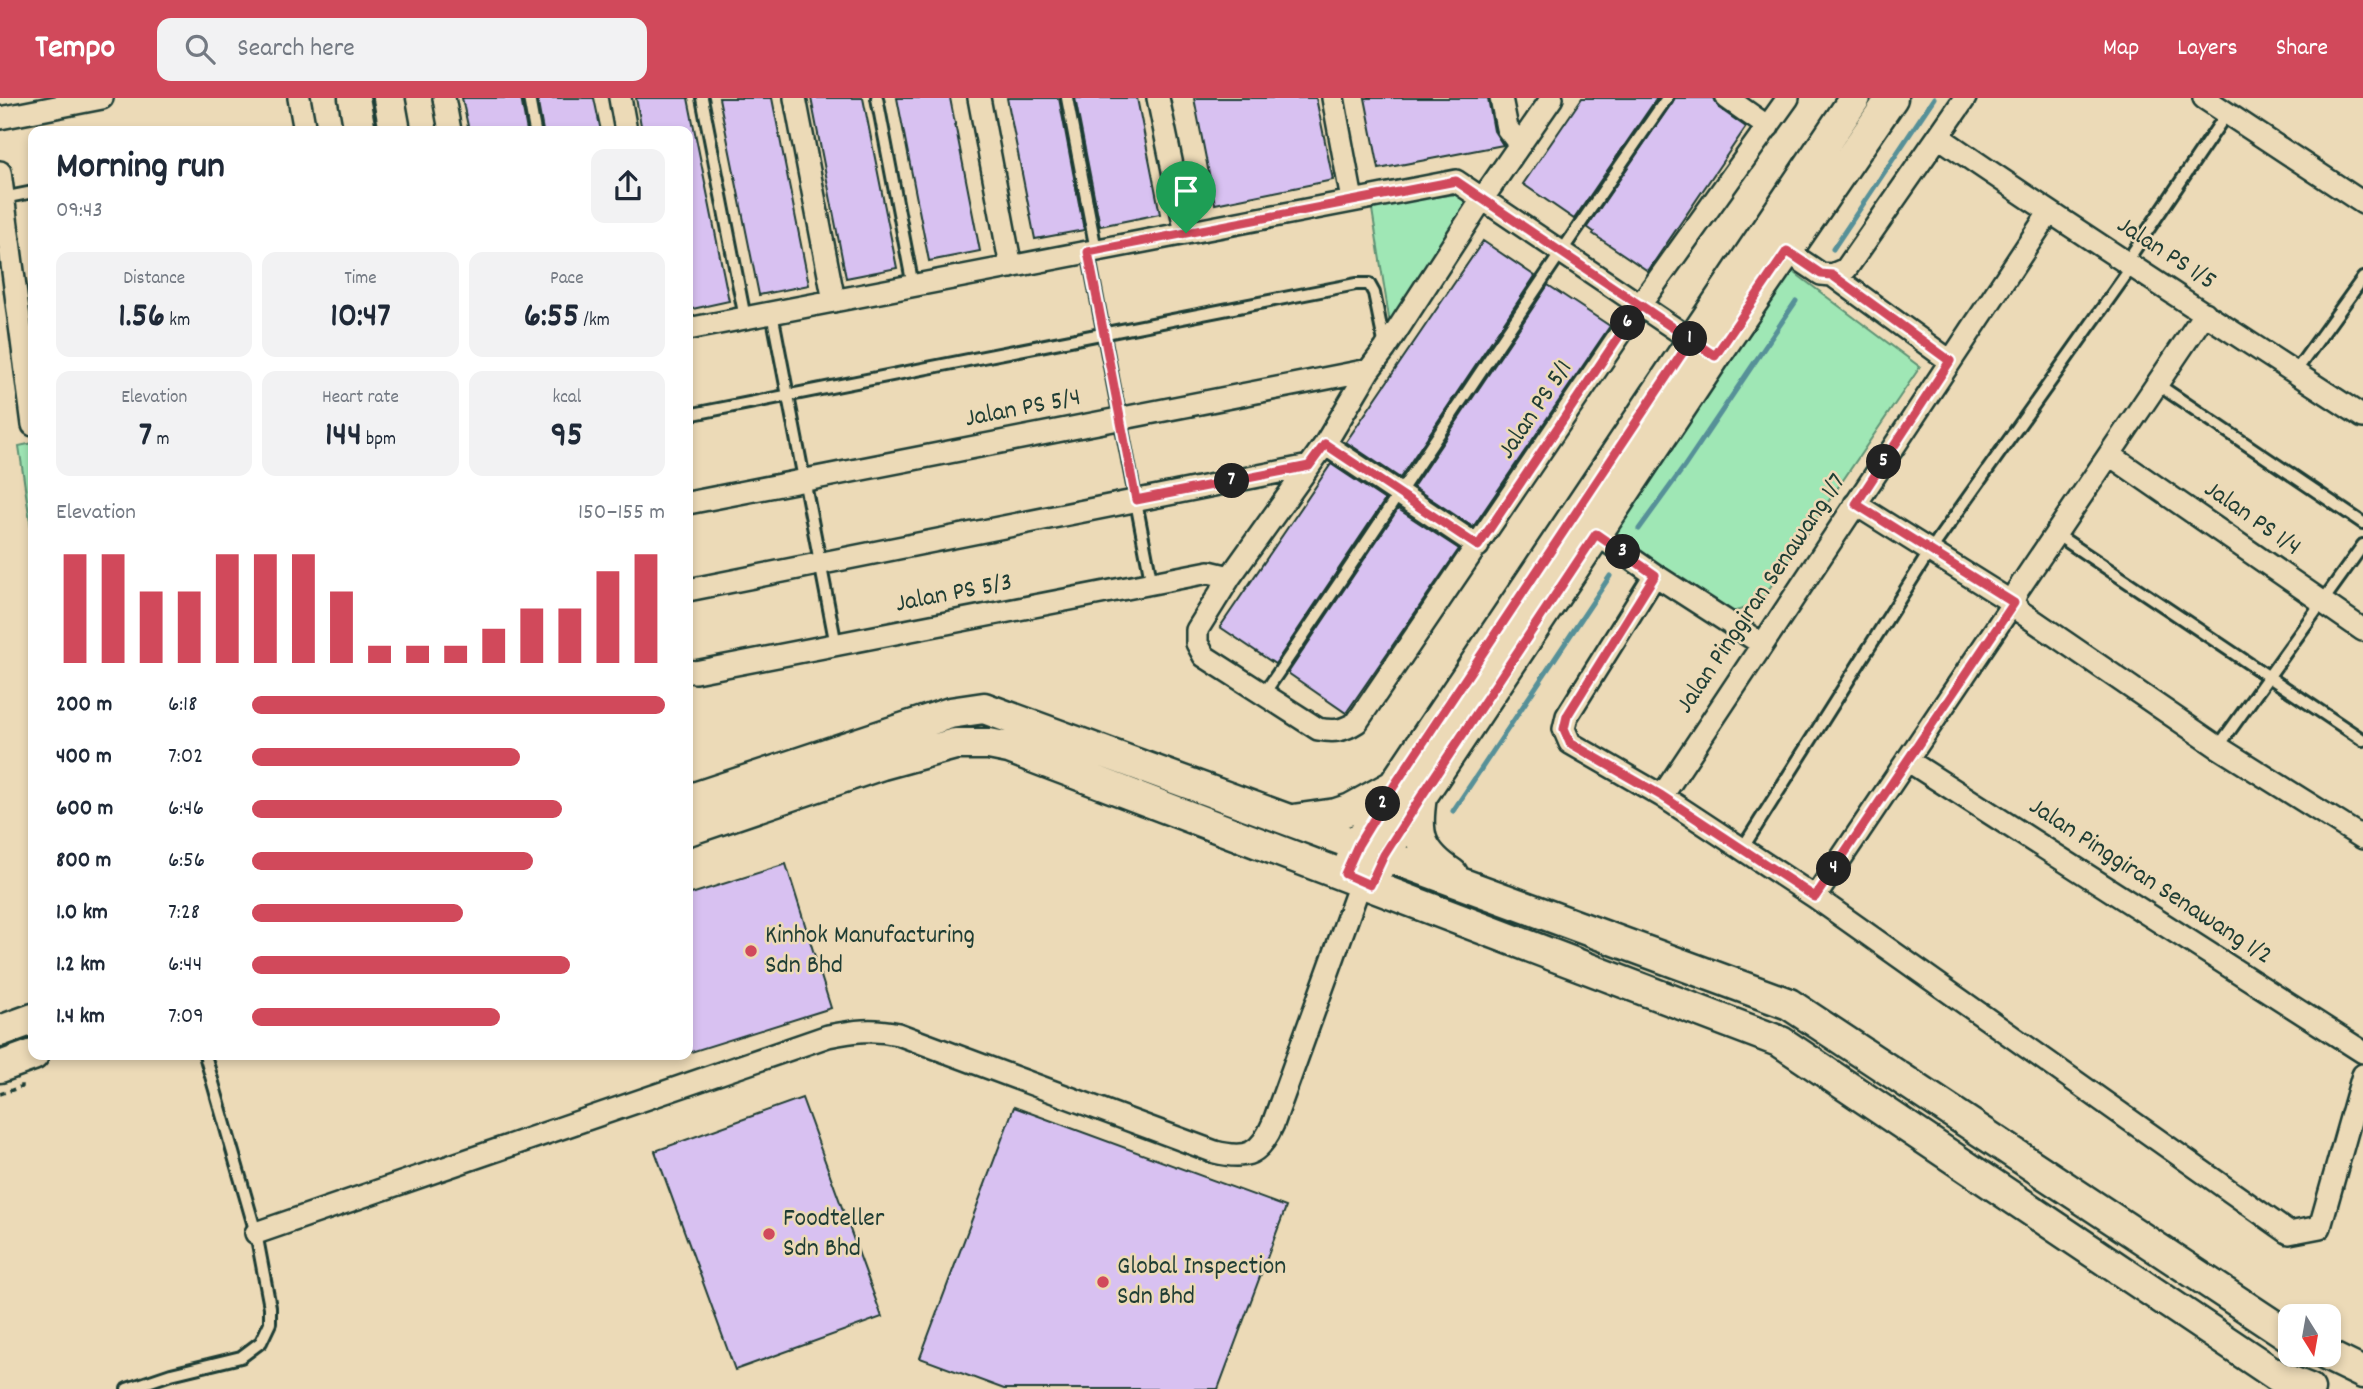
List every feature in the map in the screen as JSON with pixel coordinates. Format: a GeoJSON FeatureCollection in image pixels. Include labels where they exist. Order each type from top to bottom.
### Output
{"type":"FeatureCollection","features":[{"type":"Feature","properties":{"kind":"street"},"geometry":{"type":"LineString","coordinates":[[0,118],[102,98]]}},
{"type":"Feature","properties":{"kind":"street"},"geometry":{"type":"LineString","coordinates":[[299,98],[304,126]]}},
{"type":"Feature","properties":{"kind":"street"},"geometry":{"type":"LineString","coordinates":[[354,98],[359,126]]}},
{"type":"Feature","properties":{"kind":"street"},"geometry":{"type":"LineString","coordinates":[[389,98],[394,126]]}},
{"type":"Feature","properties":{"kind":"street"},"geometry":{"type":"LineString","coordinates":[[444,98],[449,126]]}},
{"type":"Feature","properties":{"kind":"street"},"geometry":{"type":"LineString","coordinates":[[620,98],[625,126]]}},
{"type":"Feature","properties":{"kind":"street"},"geometry":{"type":"LineString","coordinates":[[795,98],[834,301]]}},
{"type":"Feature","properties":{"kind":"street"},"geometry":{"type":"LineString","coordinates":[[979,98],[1011,267]]}},
{"type":"Feature","properties":{"kind":"street"},"geometry":{"type":"LineString","coordinates":[[1158,98],[1186,233]]}},
{"type":"Feature","properties":{"kind":"street"},"geometry":{"type":"LineString","coordinates":[[1333,98],[1352,200]]}},
{"type":"Feature","properties":{"kind":"street"},"geometry":{"type":"LineString","coordinates":[[1501,98],[1507,128],[1520,145]]}},
{"type":"Feature","properties":{"kind":"street"},"geometry":{"type":"LineString","coordinates":[[1263,695],[1204,656],[1197,643],[1197,630],[1230,577],[1325,444],[1369,370],[1552,98]]}},
{"type":"Feature","properties":{"kind":"street"},"geometry":{"type":"LineString","coordinates":[[1727,98],[1768,127]]}},
{"type":"Feature","properties":{"kind":"street","name":"Jalan PS 5/1"},"geometry":{"type":"LineString","coordinates":[[1263,695],[1318,729],[1334,732],[1357,722],[1640,305],[1788,98]]}},
{"type":"Feature","properties":{"kind":"street"},"geometry":{"type":"LineString","coordinates":[[256,1233],[815,1041],[858,1030],[898,1034],[1215,1152],[1230,1156],[1255,1151],[1264,1143],[1273,1124],[1371,850],[1703,348],[1762,234],[1855,98]]}},
{"type":"Feature","properties":{"kind":"street"},"geometry":{"type":"LineString","coordinates":[[1703,348],[1787,251],[1892,98]]}},
{"type":"Feature","properties":{"kind":"street"},"geometry":{"type":"LineString","coordinates":[[1762,234],[1821,274],[1832,275],[1846,269],[1965,98]]}},
{"type":"Feature","properties":{"kind":"street"},"geometry":{"type":"LineString","coordinates":[[2204,98],[2363,203]]}},
{"type":"Feature","properties":{"kind":"street","name":"Jalan PS 1/5"},"geometry":{"type":"LineString","coordinates":[[1939,136],[2049,213],[2130,263],[2363,417]]}},
{"type":"Feature","properties":{"kind":"street"},"geometry":{"type":"LineString","coordinates":[[0,172],[3,198],[23,278],[28,342]]}},
{"type":"Feature","properties":{"kind":"street"},"geometry":{"type":"LineString","coordinates":[[693,328],[1456,181],[1703,348]]}},
{"type":"Feature","properties":{"kind":"street","name":"Jalan Pinggiran Senawang 1/7"},"geometry":{"type":"LineString","coordinates":[[1662,796],[2049,213]]}},
{"type":"Feature","properties":{"kind":"street"},"geometry":{"type":"LineString","coordinates":[[1832,275],[1950,361]]}},
{"type":"Feature","properties":{"kind":"street"},"geometry":{"type":"LineString","coordinates":[[1815,897],[2014,603],[2017,591],[2205,313]]}},
{"type":"Feature","properties":{"kind":"street","name":"Jalan PS 5/4"},"geometry":{"type":"LineString","coordinates":[[693,502],[1369,370]]}},
{"type":"Feature","properties":{"kind":"street"},"geometry":{"type":"LineString","coordinates":[[1325,444],[1478,546]]}},
{"type":"Feature","properties":{"kind":"street","name":"Jalan PS 1/4"},"geometry":{"type":"LineString","coordinates":[[2110,455],[2363,630]]}},
{"type":"Feature","properties":{"kind":"street"},"geometry":{"type":"LineString","coordinates":[[693,589],[1309,466]]}},
{"type":"Feature","properties":{"kind":"street"},"geometry":{"type":"LineString","coordinates":[[1856,504],[2014,603],[2021,612],[2218,747],[2363,838]]}},
{"type":"Feature","properties":{"kind":"street"},"geometry":{"type":"LineString","coordinates":[[1584,526],[1762,644]]}},
{"type":"Feature","properties":{"kind":"street","name":"Jalan PS 5/3"},"geometry":{"type":"LineString","coordinates":[[693,672],[1209,572],[1230,577]]}},
{"type":"Feature","properties":{"kind":"street"},"geometry":{"type":"LineString","coordinates":[[1655,575],[1567,716],[1564,729],[1570,743],[1662,796],[1815,897],[2289,1233],[2319,1227],[2363,1075]]}},
{"type":"Feature","properties":{"kind":"street"},"geometry":{"type":"LineString","coordinates":[[693,798],[950,713],[984,708],[1789,1004],[2278,1328]]}},
{"type":"Feature","properties":{"kind":"street"},"geometry":{"type":"LineString","coordinates":[[693,828],[882,764],[955,744],[989,744],[1009,748],[1781,1042],[2279,1377],[2309,1389]]}},
{"type":"Feature","properties":{"kind":"street","name":"Jalan Pinggiran Senawang 1/2"},"geometry":{"type":"LineString","coordinates":[[1907,760],[2363,1052]]}},
{"type":"Feature","properties":{"kind":"street"},"geometry":{"type":"LineString","coordinates":[[1290,821],[1336,814],[1408,791]]}},
{"type":"Feature","properties":{"kind":"street"},"geometry":{"type":"LineString","coordinates":[[1408,791],[1419,836],[1426,851],[1436,863],[1469,885]]}},
{"type":"Feature","properties":{"kind":"street"},"geometry":{"type":"LineString","coordinates":[[0,1031],[28,1021]]}},
{"type":"Feature","properties":{"kind":"street"},"geometry":{"type":"LineString","coordinates":[[0,1068],[28,1057]]}},
{"type":"Feature","properties":{"kind":"street"},"geometry":{"type":"LineString","coordinates":[[2342,1363],[2363,1373]]}},
{"type":"Feature","properties":{"kind":"lane"},"geometry":{"type":"LineString","coordinates":[[529,98],[534,126]]}},
{"type":"Feature","properties":{"kind":"lane"},"geometry":{"type":"LineString","coordinates":[[702,98],[745,318]]}},
{"type":"Feature","properties":{"kind":"lane"},"geometry":{"type":"LineString","coordinates":[[877,98],[913,286]]}},
{"type":"Feature","properties":{"kind":"lane"},"geometry":{"type":"LineString","coordinates":[[1067,98],[1104,334],[1152,585]]}},
{"type":"Feature","properties":{"kind":"lane"},"geometry":{"type":"LineString","coordinates":[[1263,695],[1401,494],[1560,251],[1667,98]]}},
{"type":"Feature","properties":{"kind":"lane"},"geometry":{"type":"LineString","coordinates":[[1742,849],[1930,551],[2130,263],[2227,113]]}},
{"type":"Feature","properties":{"kind":"lane"},"geometry":{"type":"LineString","coordinates":[[3,198],[28,193]]}},
{"type":"Feature","properties":{"kind":"lane"},"geometry":{"type":"LineString","coordinates":[[2295,372],[2363,278]]}},
{"type":"Feature","properties":{"kind":"lane"},"geometry":{"type":"LineString","coordinates":[[693,414],[1356,284],[1369,284],[1374,293],[1385,349]]}},
{"type":"Feature","properties":{"kind":"lane"},"geometry":{"type":"LineString","coordinates":[[772,313],[836,645]]}},
{"type":"Feature","properties":{"kind":"lane"},"geometry":{"type":"LineString","coordinates":[[2157,384],[2363,523]]}},
{"type":"Feature","properties":{"kind":"lane"},"geometry":{"type":"LineString","coordinates":[[2056,534],[2363,740]]}},
{"type":"Feature","properties":{"kind":"lane"},"geometry":{"type":"LineString","coordinates":[[2218,747],[2363,545]]}},
{"type":"Feature","properties":{"kind":"lane"},"geometry":{"type":"LineString","coordinates":[[127,1389],[171,1374],[241,1357],[261,1342],[270,1323],[270,1307],[256,1233],[206,1060]]}},
{"type":"Feature","properties":{"kind":"green space"},"geometry":{"type":"Polygon","coordinates":[[[1461,194],[1470,202],[1390,324],[1371,203],[1461,194]]]}},
{"type":"Feature","properties":{"kind":"green space"},"geometry":{"type":"Polygon","coordinates":[[[1787,267],[1920,367],[1758,605],[1732,612],[1608,532],[1787,267]]]}},
{"type":"Feature","properties":{"kind":"green space"},"geometry":{"type":"Polygon","coordinates":[[[28,444],[28,508],[19,446],[28,444]]]}},
{"type":"Feature","properties":{"kind":"building"},"geometry":{"type":"Polygon","coordinates":[[[462,98],[521,98],[526,126],[468,126],[462,98]]]}},
{"type":"Feature","properties":{"kind":"building"},"geometry":{"type":"Polygon","coordinates":[[[537,98],[594,98],[600,126],[542,126],[537,98]]]}},
{"type":"Feature","properties":{"kind":"building"},"geometry":{"type":"Polygon","coordinates":[[[636,98],[688,98],[729,301],[693,309],[693,126],[641,126],[636,98]]]}},
{"type":"Feature","properties":{"kind":"building"},"geometry":{"type":"Polygon","coordinates":[[[719,98],[772,98],[809,285],[759,295],[719,98]]]}},
{"type":"Feature","properties":{"kind":"building"},"geometry":{"type":"Polygon","coordinates":[[[811,98],[863,98],[897,268],[846,278],[811,98]]]}},
{"type":"Feature","properties":{"kind":"building"},"geometry":{"type":"Polygon","coordinates":[[[897,98],[950,98],[980,251],[929,261],[897,98]]]}},
{"type":"Feature","properties":{"kind":"building"},"geometry":{"type":"Polygon","coordinates":[[[1007,98],[1059,98],[1084,230],[1035,239],[1007,98]]]}},
{"type":"Feature","properties":{"kind":"building"},"geometry":{"type":"Polygon","coordinates":[[[1075,98],[1137,98],[1160,214],[1100,226],[1075,98]]]}},
{"type":"Feature","properties":{"kind":"building"},"geometry":{"type":"Polygon","coordinates":[[[1194,98],[1316,98],[1333,180],[1215,204],[1194,98]]]}},
{"type":"Feature","properties":{"kind":"building"},"geometry":{"type":"Polygon","coordinates":[[[1365,98],[1488,98],[1494,131],[1503,145],[1379,169],[1365,98]]]}},
{"type":"Feature","properties":{"kind":"building"},"geometry":{"type":"Polygon","coordinates":[[[1582,98],[1657,98],[1574,219],[1523,184],[1582,98]]]}},
{"type":"Feature","properties":{"kind":"building"},"geometry":{"type":"Polygon","coordinates":[[[1675,98],[1714,98],[1719,108],[1746,127],[1648,271],[1593,234],[1587,227],[1675,98]]]}},
{"type":"Feature","properties":{"kind":"building"},"geometry":{"type":"Polygon","coordinates":[[[1483,241],[1535,276],[1400,478],[1346,442],[1483,241]]]}},
{"type":"Feature","properties":{"kind":"building"},"geometry":{"type":"Polygon","coordinates":[[[1548,285],[1610,326],[1473,527],[1413,487],[1548,285]]]}},
{"type":"Feature","properties":{"kind":"building"},"geometry":{"type":"Polygon","coordinates":[[[1331,464],[1385,500],[1275,664],[1220,627],[1331,464]]]}},
{"type":"Feature","properties":{"kind":"building"},"geometry":{"type":"Polygon","coordinates":[[[1398,509],[1459,549],[1346,713],[1288,673],[1398,509]]]}},
{"type":"Feature","properties":{"kind":"building","name":"Kinhok Manufacturing Sdn Bhd"},"geometry":{"type":"Polygon","coordinates":[[[786,864],[831,1008],[693,1051],[693,893],[786,864]]]}},
{"type":"Feature","properties":{"kind":"building","name":"Foodteller Sdn Bhd"},"geometry":{"type":"Polygon","coordinates":[[[802,1098],[882,1317],[735,1370],[655,1151],[802,1098]]]}},
{"type":"Feature","properties":{"kind":"building","name":"Global Inspection Sdn Bhd"},"geometry":{"type":"Polygon","coordinates":[[[1014,1107],[1286,1207],[1218,1389],[1004,1389],[920,1358],[1014,1107]]]}},
{"type":"Feature","properties":{"kind":"waterway"},"geometry":{"type":"LineString","coordinates":[[1833,249],[1934,98]]}},
{"type":"Feature","properties":{"kind":"waterway"},"geometry":{"type":"LineString","coordinates":[[1639,529],[1796,301]]}},
{"type":"Feature","properties":{"kind":"waterway"},"geometry":{"type":"LineString","coordinates":[[1453,811],[1610,576]]}},
{"type":"Feature","properties":{"kind":"place","name":"Kinhok Manufacturing Sdn Bhd"},"geometry":{"type":"Point","coordinates":[751,951]}},
{"type":"Feature","properties":{"kind":"place","name":"Foodteller Sdn Bhd"},"geometry":{"type":"Point","coordinates":[769,1234]}},
{"type":"Feature","properties":{"kind":"place","name":"Global Inspection Sdn Bhd"},"geometry":{"type":"Point","coordinates":[1103,1282]}},
{"type":"Feature","properties":{"kind":"route"},"geometry":{"type":"LineString","coordinates":[[1186,233],[1088,252],[1136,500],[1309,466],[1325,444],[1478,546],[1640,305],[1715,356],[1787,251],[1821,274],[1832,275],[1950,361],[1856,504],[2014,603],[1815,897],[1662,796],[1570,743],[1564,729],[1567,716],[1655,575],[1596,534],[1421,797],[1384,855],[1370,885],[1345,874],[1358,845],[1394,786],[1691,340],[1456,181],[1186,233]]}}]}
